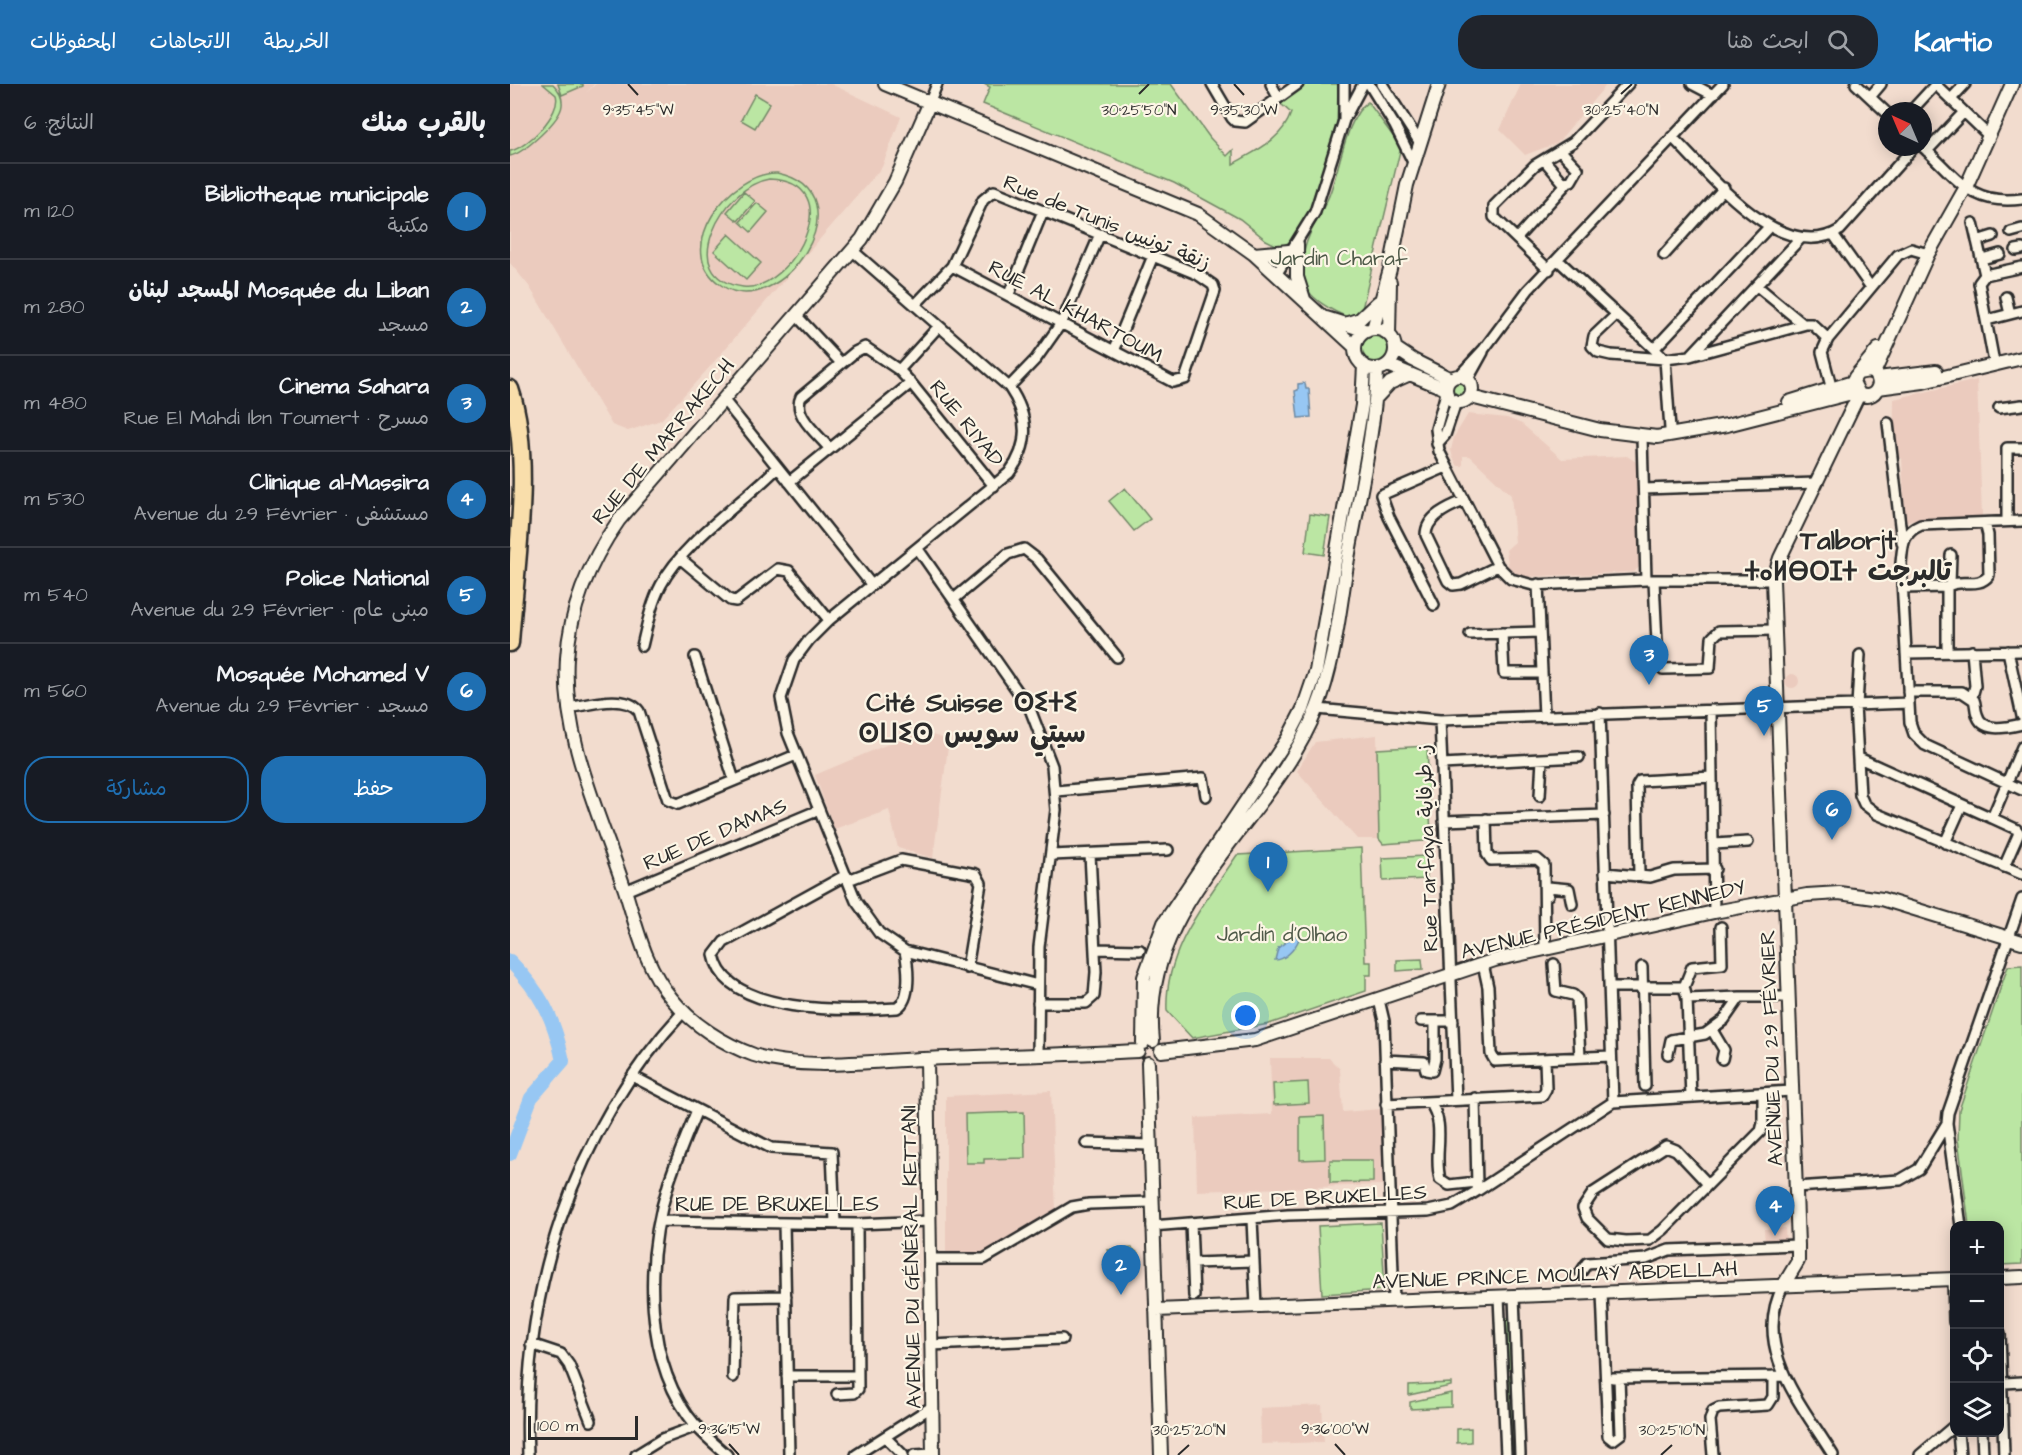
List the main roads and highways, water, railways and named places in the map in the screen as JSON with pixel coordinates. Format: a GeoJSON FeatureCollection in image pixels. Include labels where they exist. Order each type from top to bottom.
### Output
{"type":"FeatureCollection","features":[{"type":"Feature","properties":{"kind":"highway"},"geometry":{"type":"LineString","coordinates":[[510,389],[519,434],[521,475],[510,643]]}},
{"type":"Feature","properties":{"kind":"water"},"geometry":{"type":"Polygon","coordinates":[[[1305,383],[1306,389],[1309,389],[1311,417],[1298,418],[1295,391],[1298,390],[1298,384],[1305,383]]]}},
{"type":"Feature","properties":{"kind":"water"},"geometry":{"type":"Polygon","coordinates":[[[1295,935],[1299,939],[1292,950],[1286,956],[1275,960],[1278,948],[1295,935]]]}},
{"type":"Feature","properties":{"kind":"waterway"},"geometry":{"type":"LineString","coordinates":[[510,961],[545,1006],[563,1061],[531,1098],[510,1154]]}},
{"type":"Feature","properties":{"kind":"tunnel"},"geometry":{"type":"LineString","coordinates":[[1581,1272],[1581,1284]]}},
{"type":"Feature","properties":{"kind":"place","name":"Cinema Sahara"},"geometry":{"type":"Point","coordinates":[1649,685]}},
{"type":"Feature","properties":{"kind":"place","name":"Police National"},"geometry":{"type":"Point","coordinates":[1764,736]}},
{"type":"Feature","properties":{"kind":"place","name":"Mosquée Mohamed V"},"geometry":{"type":"Point","coordinates":[1832,840]}},
{"type":"Feature","properties":{"kind":"place","name":"Bibliotheque municipale"},"geometry":{"type":"Point","coordinates":[1268,892]}},
{"type":"Feature","properties":{"kind":"place","name":"Clinique al-Massira"},"geometry":{"type":"Point","coordinates":[1775,1236]}},
{"type":"Feature","properties":{"kind":"place","name":"Mosquée du Liban المسجد لبنان"},"geometry":{"type":"Point","coordinates":[1121,1295]}},
{"type":"Feature","properties":{"kind":"district","name":"Talborjt ⵜⴰⵍⴱⵔⵊⵜ تالبرجت"},"geometry":{"type":"Point","coordinates":[1848,556]}},
{"type":"Feature","properties":{"kind":"district","name":"Cité Suisse ⵙⵉⵜⵉ ⵙⵡⵉⵙ سيتي سويس"},"geometry":{"type":"Point","coordinates":[972,718]}},
{"type":"Feature","properties":{"kind":"park label","name":"Jardin Charaf"},"geometry":{"type":"Point","coordinates":[1339,258]}},
{"type":"Feature","properties":{"kind":"park label","name":"Jardin d'Olhao"},"geometry":{"type":"Point","coordinates":[1282,934]}}]}
